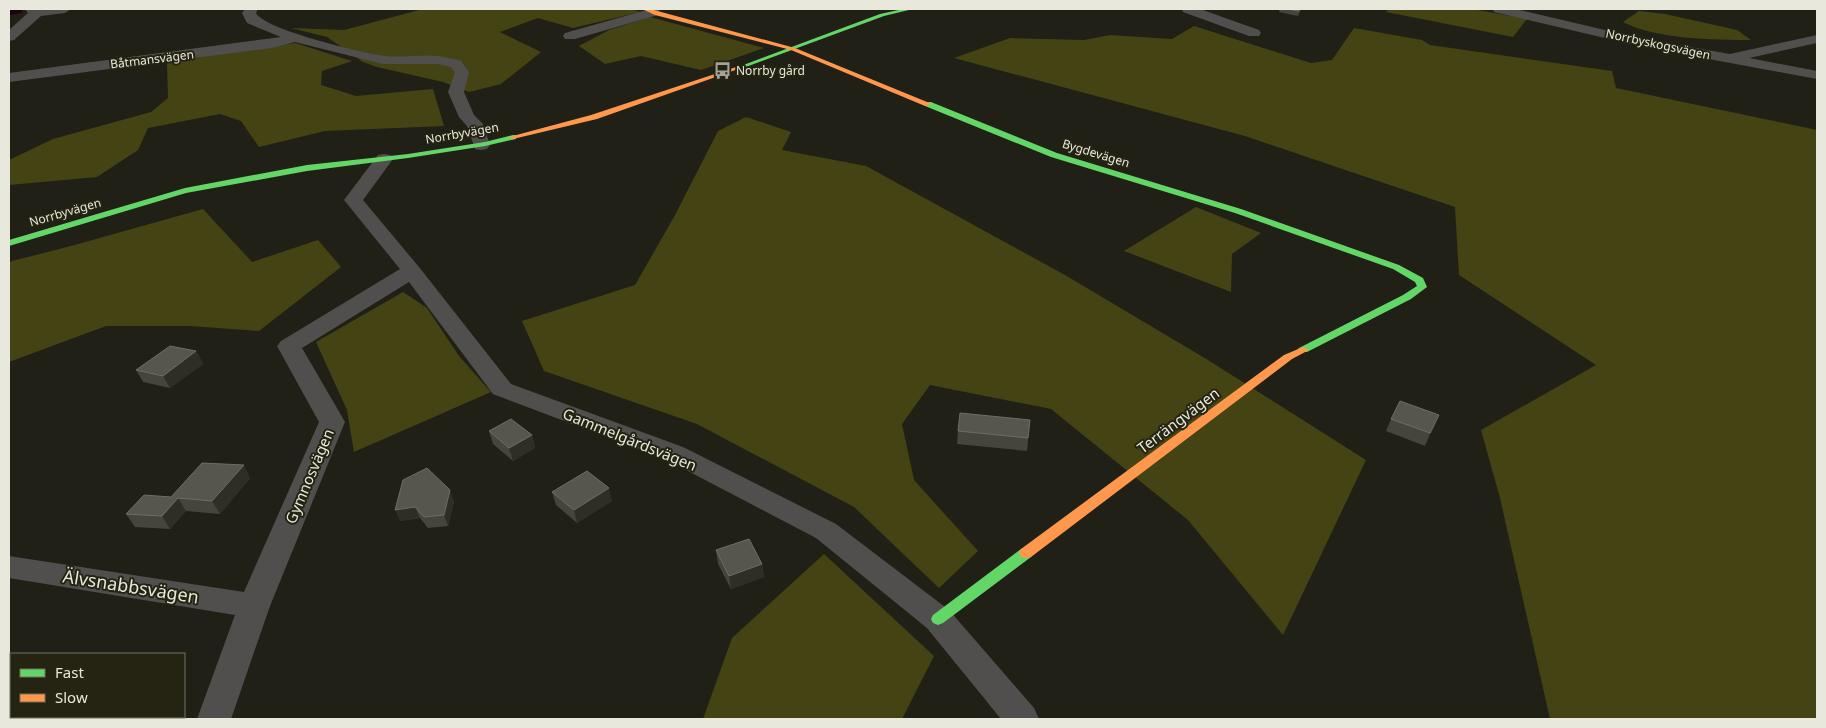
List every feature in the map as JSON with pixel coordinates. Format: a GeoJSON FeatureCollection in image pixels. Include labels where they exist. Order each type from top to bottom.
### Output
{"type":"FeatureCollection","features":[{"type":"Feature","properties":{"kind":"street"},"geometry":{"type":"LineString","coordinates":[[9,37],[34,10],[65,9]]}},
{"type":"Feature","properties":{"kind":"street"},"geometry":{"type":"LineString","coordinates":[[252,9],[248,13],[252,20],[294,38],[383,60],[438,60],[456,64],[462,72],[456,92],[467,117],[474,124],[481,145]]}},
{"type":"Feature","properties":{"kind":"street","name":"Norrbyvägen"},"geometry":{"type":"LineString","coordinates":[[9,243],[185,191],[307,168],[481,145],[594,117],[793,49],[882,15],[910,9]]}},
{"type":"Feature","properties":{"kind":"street"},"geometry":{"type":"LineString","coordinates":[[1188,9],[1254,34]]}},
{"type":"Feature","properties":{"kind":"street","name":"Norrbyskogsvägen"},"geometry":{"type":"LineString","coordinates":[[1499,9],[1639,42],[1817,75]]}},
{"type":"Feature","properties":{"kind":"street"},"geometry":{"type":"LineString","coordinates":[[570,36],[649,10]]}},
{"type":"Feature","properties":{"kind":"street","name":"Bygdevägen"},"geometry":{"type":"LineString","coordinates":[[649,10],[793,49],[1054,155],[1238,211],[1396,267]]}},
{"type":"Feature","properties":{"kind":"street","name":"Båtmansvägen"},"geometry":{"type":"LineString","coordinates":[[9,78],[272,44],[294,38]]}},
{"type":"Feature","properties":{"kind":"street"},"geometry":{"type":"LineString","coordinates":[[1725,58],[1797,45],[1817,39]]}},
{"type":"Feature","properties":{"kind":"street","name":"Gammelgårdsvägen"},"geometry":{"type":"LineString","coordinates":[[384,159],[353,200],[412,271],[502,389],[674,453],[826,531],[938,618],[1022,719]]}},
{"type":"Feature","properties":{"kind":"street","name":"Terrängvägen"},"geometry":{"type":"LineString","coordinates":[[938,618],[1288,357],[1422,288],[1419,280],[1396,267]]}},
{"type":"Feature","properties":{"kind":"street","name":"Gymnosvägen"},"geometry":{"type":"LineString","coordinates":[[214,719],[254,606],[332,422],[289,346],[412,271]]}},
{"type":"Feature","properties":{"kind":"street","name":"Älvsnabbsvägen"},"geometry":{"type":"LineString","coordinates":[[9,567],[254,606]]}},
{"type":"Feature","properties":{"kind":"shaded area"},"geometry":{"type":"Polygon","coordinates":[[[423,9],[631,9],[640,12],[573,28],[538,18],[500,32],[541,52],[501,84],[469,92],[443,82],[363,62],[327,37],[291,28],[344,30],[423,9]]]}},
{"type":"Feature","properties":{"kind":"shaded area"},"geometry":{"type":"Polygon","coordinates":[[[1389,9],[1472,9],[1527,19],[1513,37],[1386,12],[1389,9]]]}},
{"type":"Feature","properties":{"kind":"shaded area"},"geometry":{"type":"Polygon","coordinates":[[[1639,11],[1665,14],[1737,30],[1751,40],[1703,39],[1668,35],[1636,28],[1623,22],[1639,11]]]}},
{"type":"Feature","properties":{"kind":"shaded area"},"geometry":{"type":"Polygon","coordinates":[[[650,17],[764,48],[701,70],[641,56],[605,64],[579,46],[609,30],[650,17]]]}},
{"type":"Feature","properties":{"kind":"shaded area"},"geometry":{"type":"Polygon","coordinates":[[[1194,26],[1311,63],[1332,60],[1354,28],[1422,40],[1430,45],[1612,71],[1616,88],[1817,130],[1817,719],[1550,719],[1500,498],[1481,430],[1596,365],[1459,275],[1455,207],[1245,136],[954,58],[1010,38],[1084,40],[1110,35],[1172,39],[1194,26]]]}},
{"type":"Feature","properties":{"kind":"shaded area"},"geometry":{"type":"Polygon","coordinates":[[[295,43],[352,61],[322,71],[321,85],[356,96],[433,89],[444,126],[325,131],[259,147],[241,121],[220,114],[148,128],[138,150],[97,177],[9,185],[9,160],[53,139],[151,112],[168,98],[167,62],[295,43]]]}},
{"type":"Feature","properties":{"kind":"shaded area"},"geometry":{"type":"Polygon","coordinates":[[[746,117],[791,132],[782,150],[866,166],[1065,275],[1208,360],[1366,460],[1283,635],[1188,520],[1051,409],[930,385],[902,424],[914,480],[978,551],[939,588],[854,507],[697,424],[544,371],[522,321],[635,285],[674,217],[718,131],[746,117]]]}},
{"type":"Feature","properties":{"kind":"shaded area"},"geometry":{"type":"Polygon","coordinates":[[[1196,207],[1261,233],[1232,254],[1231,292],[1124,251],[1196,207]]]}},
{"type":"Feature","properties":{"kind":"shaded area"},"geometry":{"type":"Polygon","coordinates":[[[203,209],[252,262],[318,240],[341,267],[259,331],[190,326],[106,326],[9,362],[9,263],[203,209]]]}},
{"type":"Feature","properties":{"kind":"shaded area"},"geometry":{"type":"Polygon","coordinates":[[[403,292],[427,308],[459,356],[491,392],[354,452],[347,410],[316,342],[403,292]]]}},
{"type":"Feature","properties":{"kind":"shaded area"},"geometry":{"type":"Polygon","coordinates":[[[824,554],[934,656],[902,719],[703,719],[732,638],[824,554]]]}},
{"type":"Feature","properties":{"kind":"building"},"geometry":{"type":"Polygon","coordinates":[[[170,346],[196,351],[163,376],[136,370],[170,346]]]}},
{"type":"Feature","properties":{"kind":"building"},"geometry":{"type":"Polygon","coordinates":[[[1400,401],[1439,415],[1430,433],[1391,419],[1400,401]]]}},
{"type":"Feature","properties":{"kind":"building"},"geometry":{"type":"Polygon","coordinates":[[[960,413],[1030,420],[1028,438],[958,431],[960,413]]]}},
{"type":"Feature","properties":{"kind":"building"},"geometry":{"type":"Polygon","coordinates":[[[511,419],[532,435],[509,448],[489,431],[511,419]]]}},
{"type":"Feature","properties":{"kind":"building"},"geometry":{"type":"Polygon","coordinates":[[[202,463],[244,465],[212,501],[178,498],[162,516],[126,514],[144,495],[171,497],[202,463]]]}},
{"type":"Feature","properties":{"kind":"building"},"geometry":{"type":"Polygon","coordinates":[[[427,468],[450,490],[444,515],[424,517],[415,507],[395,510],[403,480],[427,468]]]}},
{"type":"Feature","properties":{"kind":"building"},"geometry":{"type":"Polygon","coordinates":[[[587,471],[609,488],[574,510],[552,492],[587,471]]]}},
{"type":"Feature","properties":{"kind":"building"},"geometry":{"type":"Polygon","coordinates":[[[749,539],[762,564],[729,576],[716,550],[749,539]]]}},
{"type":"Feature","properties":{"kind":"waterway"},"geometry":{"type":"LineString","coordinates":[[9,13],[20,11]]}},
{"type":"Feature","properties":{"kind":"traffic: fast"},"geometry":{"type":"LineString","coordinates":[[741,67],[882,15],[910,9]]}},
{"type":"Feature","properties":{"kind":"traffic: fast"},"geometry":{"type":"LineString","coordinates":[[928,104],[1054,155],[1238,211],[1396,267],[1419,280],[1422,287],[1407,297],[1303,350]]}},
{"type":"Feature","properties":{"kind":"traffic: fast"},"geometry":{"type":"LineString","coordinates":[[9,243],[185,191],[307,168],[408,156],[485,144],[513,137]]}},
{"type":"Feature","properties":{"kind":"traffic: fast"},"geometry":{"type":"LineString","coordinates":[[938,619],[1026,553]]}},
{"type":"Feature","properties":{"kind":"traffic: slow"},"geometry":{"type":"LineString","coordinates":[[645,9],[657,14],[793,49],[928,104]]}},
{"type":"Feature","properties":{"kind":"traffic: slow"},"geometry":{"type":"LineString","coordinates":[[513,137],[594,117],[741,67]]}},
{"type":"Feature","properties":{"kind":"traffic: slow"},"geometry":{"type":"LineString","coordinates":[[1026,553],[1288,357],[1303,350]]}},
{"type":"Feature","properties":{"kind":"place","name":"Norrby gård"},"geometry":{"type":"Point","coordinates":[722,70]}}]}
